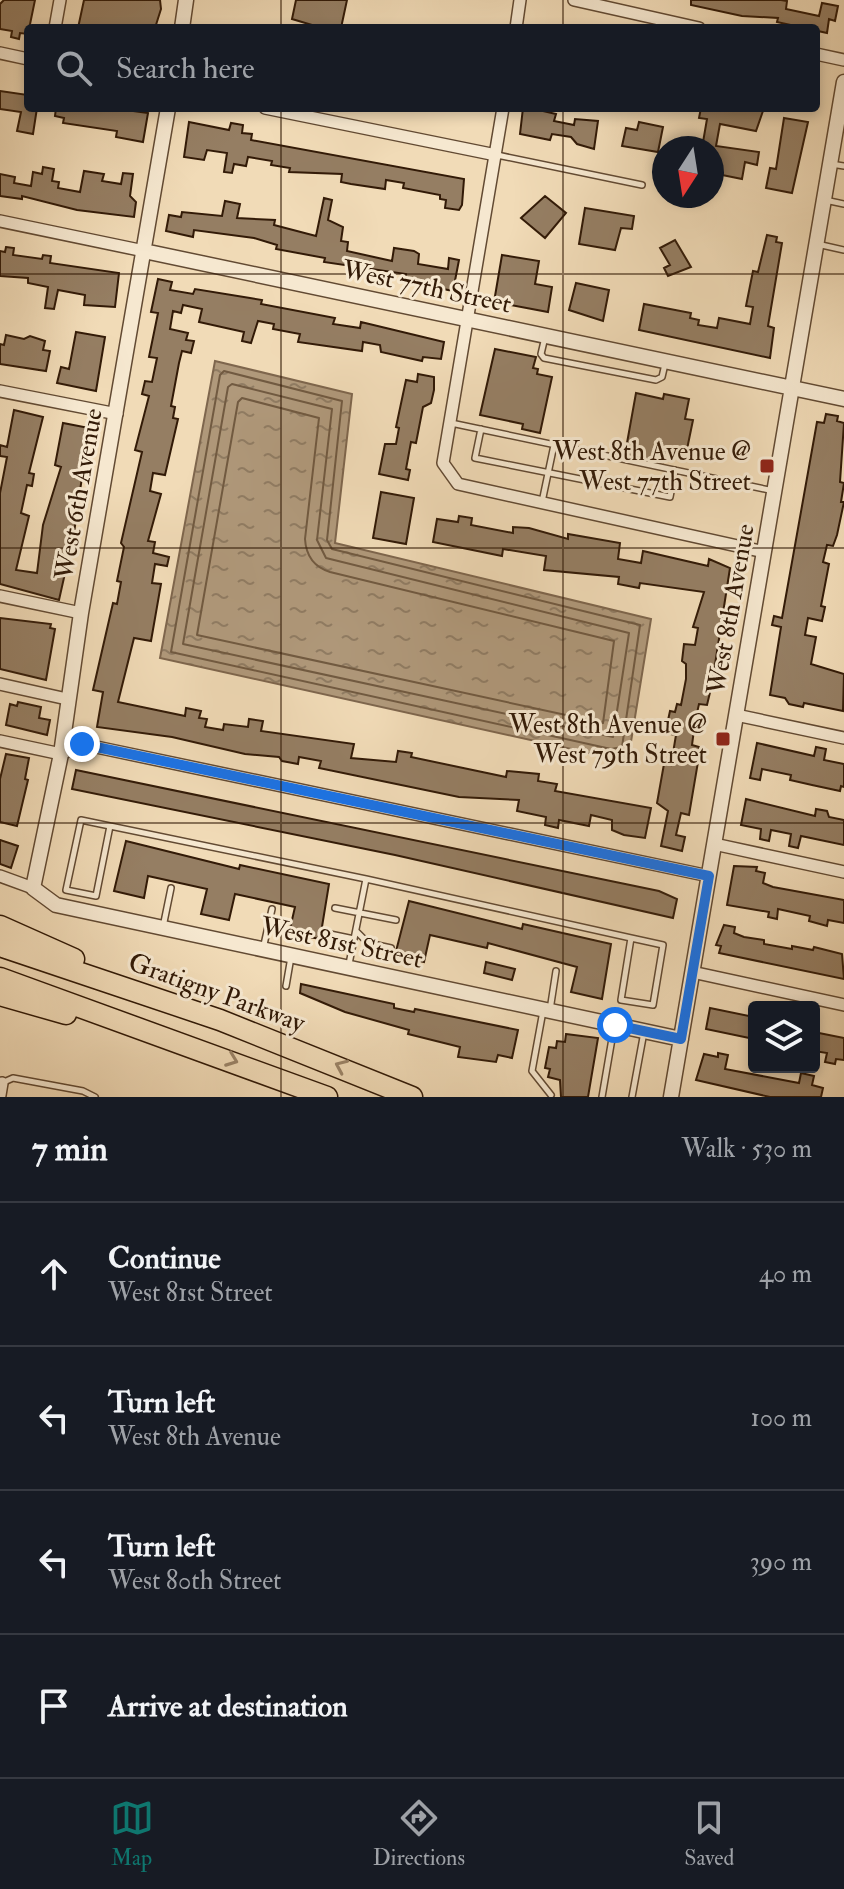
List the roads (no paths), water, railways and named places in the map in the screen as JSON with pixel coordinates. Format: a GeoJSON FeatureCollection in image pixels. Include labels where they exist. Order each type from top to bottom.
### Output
{"type":"FeatureCollection","features":[{"type":"Feature","properties":{"kind":"highway"},"geometry":{"type":"LineString","coordinates":[[0,926],[60,951],[116,983]]}},
{"type":"Feature","properties":{"kind":"highway","name":"Gratigny Parkway"},"geometry":{"type":"LineString","coordinates":[[0,946],[116,983],[325,1059],[412,1097]]}},
{"type":"Feature","properties":{"kind":"highway"},"geometry":{"type":"LineString","coordinates":[[0,978],[327,1097]]}},
{"type":"Feature","properties":{"kind":"highway"},"geometry":{"type":"LineString","coordinates":[[0,995],[134,1036],[202,1049]]}},
{"type":"Feature","properties":{"kind":"street"},"geometry":{"type":"LineString","coordinates":[[56,24],[60,0]]}},
{"type":"Feature","properties":{"kind":"street"},"geometry":{"type":"LineString","coordinates":[[183,24],[186,0]]}},
{"type":"Feature","properties":{"kind":"street"},"geometry":{"type":"LineString","coordinates":[[517,24],[520,0]]}},
{"type":"Feature","properties":{"kind":"street"},"geometry":{"type":"LineString","coordinates":[[574,0],[681,24]]}},
{"type":"Feature","properties":{"kind":"street"},"geometry":{"type":"LineString","coordinates":[[0,53],[24,58]]}},
{"type":"Feature","properties":{"kind":"street"},"geometry":{"type":"LineString","coordinates":[[820,55],[844,60]]}},
{"type":"Feature","properties":{"kind":"street","name":"West 8th Avenue"},"geometry":{"type":"LineString","coordinates":[[674,1096],[692,972],[816,244],[824,200],[837,165],[844,82]]}},
{"type":"Feature","properties":{"kind":"street","name":"West 6th Avenue"},"geometry":{"type":"LineString","coordinates":[[33,888],[61,754],[81,613],[167,112]]}},
{"type":"Feature","properties":{"kind":"street"},"geometry":{"type":"LineString","coordinates":[[285,112],[496,155]]}},
{"type":"Feature","properties":{"kind":"street"},"geometry":{"type":"LineString","coordinates":[[502,112],[443,463],[458,484],[764,552]]}},
{"type":"Feature","properties":{"kind":"street","name":"West 77th Street"},"geometry":{"type":"LineString","coordinates":[[0,221],[844,399]]}},
{"type":"Feature","properties":{"kind":"street"},"geometry":{"type":"LineString","coordinates":[[0,391],[117,414]]}},
{"type":"Feature","properties":{"kind":"street"},"geometry":{"type":"LineString","coordinates":[[0,596],[81,613]]}},
{"type":"Feature","properties":{"kind":"street"},"geometry":{"type":"LineString","coordinates":[[0,684],[67,699]]}},
{"type":"Feature","properties":{"kind":"street"},"geometry":{"type":"LineString","coordinates":[[736,715],[844,738]]}},
{"type":"Feature","properties":{"kind":"street"},"geometry":{"type":"LineString","coordinates":[[0,741],[61,754],[82,744],[709,876]]}},
{"type":"Feature","properties":{"kind":"street"},"geometry":{"type":"LineString","coordinates":[[714,844],[844,872]]}},
{"type":"Feature","properties":{"kind":"street","name":"West 81st Street"},"geometry":{"type":"LineString","coordinates":[[0,876],[33,888],[56,905],[681,1039]]}},
{"type":"Feature","properties":{"kind":"street"},"geometry":{"type":"LineString","coordinates":[[692,972],[844,1005]]}},
{"type":"Feature","properties":{"kind":"lane"},"geometry":{"type":"LineString","coordinates":[[496,155],[642,185]]}},
{"type":"Feature","properties":{"kind":"lane"},"geometry":{"type":"LineString","coordinates":[[824,200],[844,204]]}},
{"type":"Feature","properties":{"kind":"lane"},"geometry":{"type":"LineString","coordinates":[[816,244],[844,250]]}},
{"type":"Feature","properties":{"kind":"lane"},"geometry":{"type":"LineString","coordinates":[[545,336],[541,354],[544,358],[656,380],[662,377],[666,361]]}},
{"type":"Feature","properties":{"kind":"lane"},"geometry":{"type":"LineString","coordinates":[[450,423],[774,491]]}},
{"type":"Feature","properties":{"kind":"lane"},"geometry":{"type":"LineString","coordinates":[[481,429],[475,458],[670,497],[675,470]]}},
{"type":"Feature","properties":{"kind":"lane"},"geometry":{"type":"LineString","coordinates":[[542,503],[554,445]]}},
{"type":"Feature","properties":{"kind":"lane"},"geometry":{"type":"LineString","coordinates":[[110,826],[96,896],[66,890],[81,820],[110,826],[366,879],[663,945],[653,1005],[621,1000],[631,938]]}},
{"type":"Feature","properties":{"kind":"lane"},"geometry":{"type":"LineString","coordinates":[[348,968],[366,879]]}},
{"type":"Feature","properties":{"kind":"lane"},"geometry":{"type":"LineString","coordinates":[[163,928],[171,888]]}},
{"type":"Feature","properties":{"kind":"lane"},"geometry":{"type":"LineString","coordinates":[[335,908],[396,920]]}},
{"type":"Feature","properties":{"kind":"lane"},"geometry":{"type":"LineString","coordinates":[[263,950],[272,909]]}},
{"type":"Feature","properties":{"kind":"lane"},"geometry":{"type":"LineString","coordinates":[[356,930],[368,943],[391,948]]}},
{"type":"Feature","properties":{"kind":"lane"},"geometry":{"type":"LineString","coordinates":[[330,934],[354,939]]}},
{"type":"Feature","properties":{"kind":"lane"},"geometry":{"type":"LineString","coordinates":[[286,986],[291,956]]}},
{"type":"Feature","properties":{"kind":"lane"},"geometry":{"type":"LineString","coordinates":[[551,1095],[532,1071],[556,971]]}},
{"type":"Feature","properties":{"kind":"lane"},"geometry":{"type":"LineString","coordinates":[[602,1097],[615,1025]]}},
{"type":"Feature","properties":{"kind":"lane"},"geometry":{"type":"LineString","coordinates":[[632,1097],[644,1031]]}},
{"type":"Feature","properties":{"kind":"lane"},"geometry":{"type":"LineString","coordinates":[[1,1089],[13,1078],[83,1091],[95,1097]]}},
{"type":"Feature","properties":{"kind":"water"},"geometry":{"type":"Polygon","coordinates":[[[215,361],[352,394],[335,543],[651,619],[629,754],[612,758],[160,658],[215,361]]]}},
{"type":"Feature","properties":{"kind":"place","name":"West 8th Avenue @ West 77th Street"},"geometry":{"type":"Point","coordinates":[767,466]}},
{"type":"Feature","properties":{"kind":"place","name":"West 8th Avenue @ West 79th Street"},"geometry":{"type":"Point","coordinates":[723,739]}}]}
